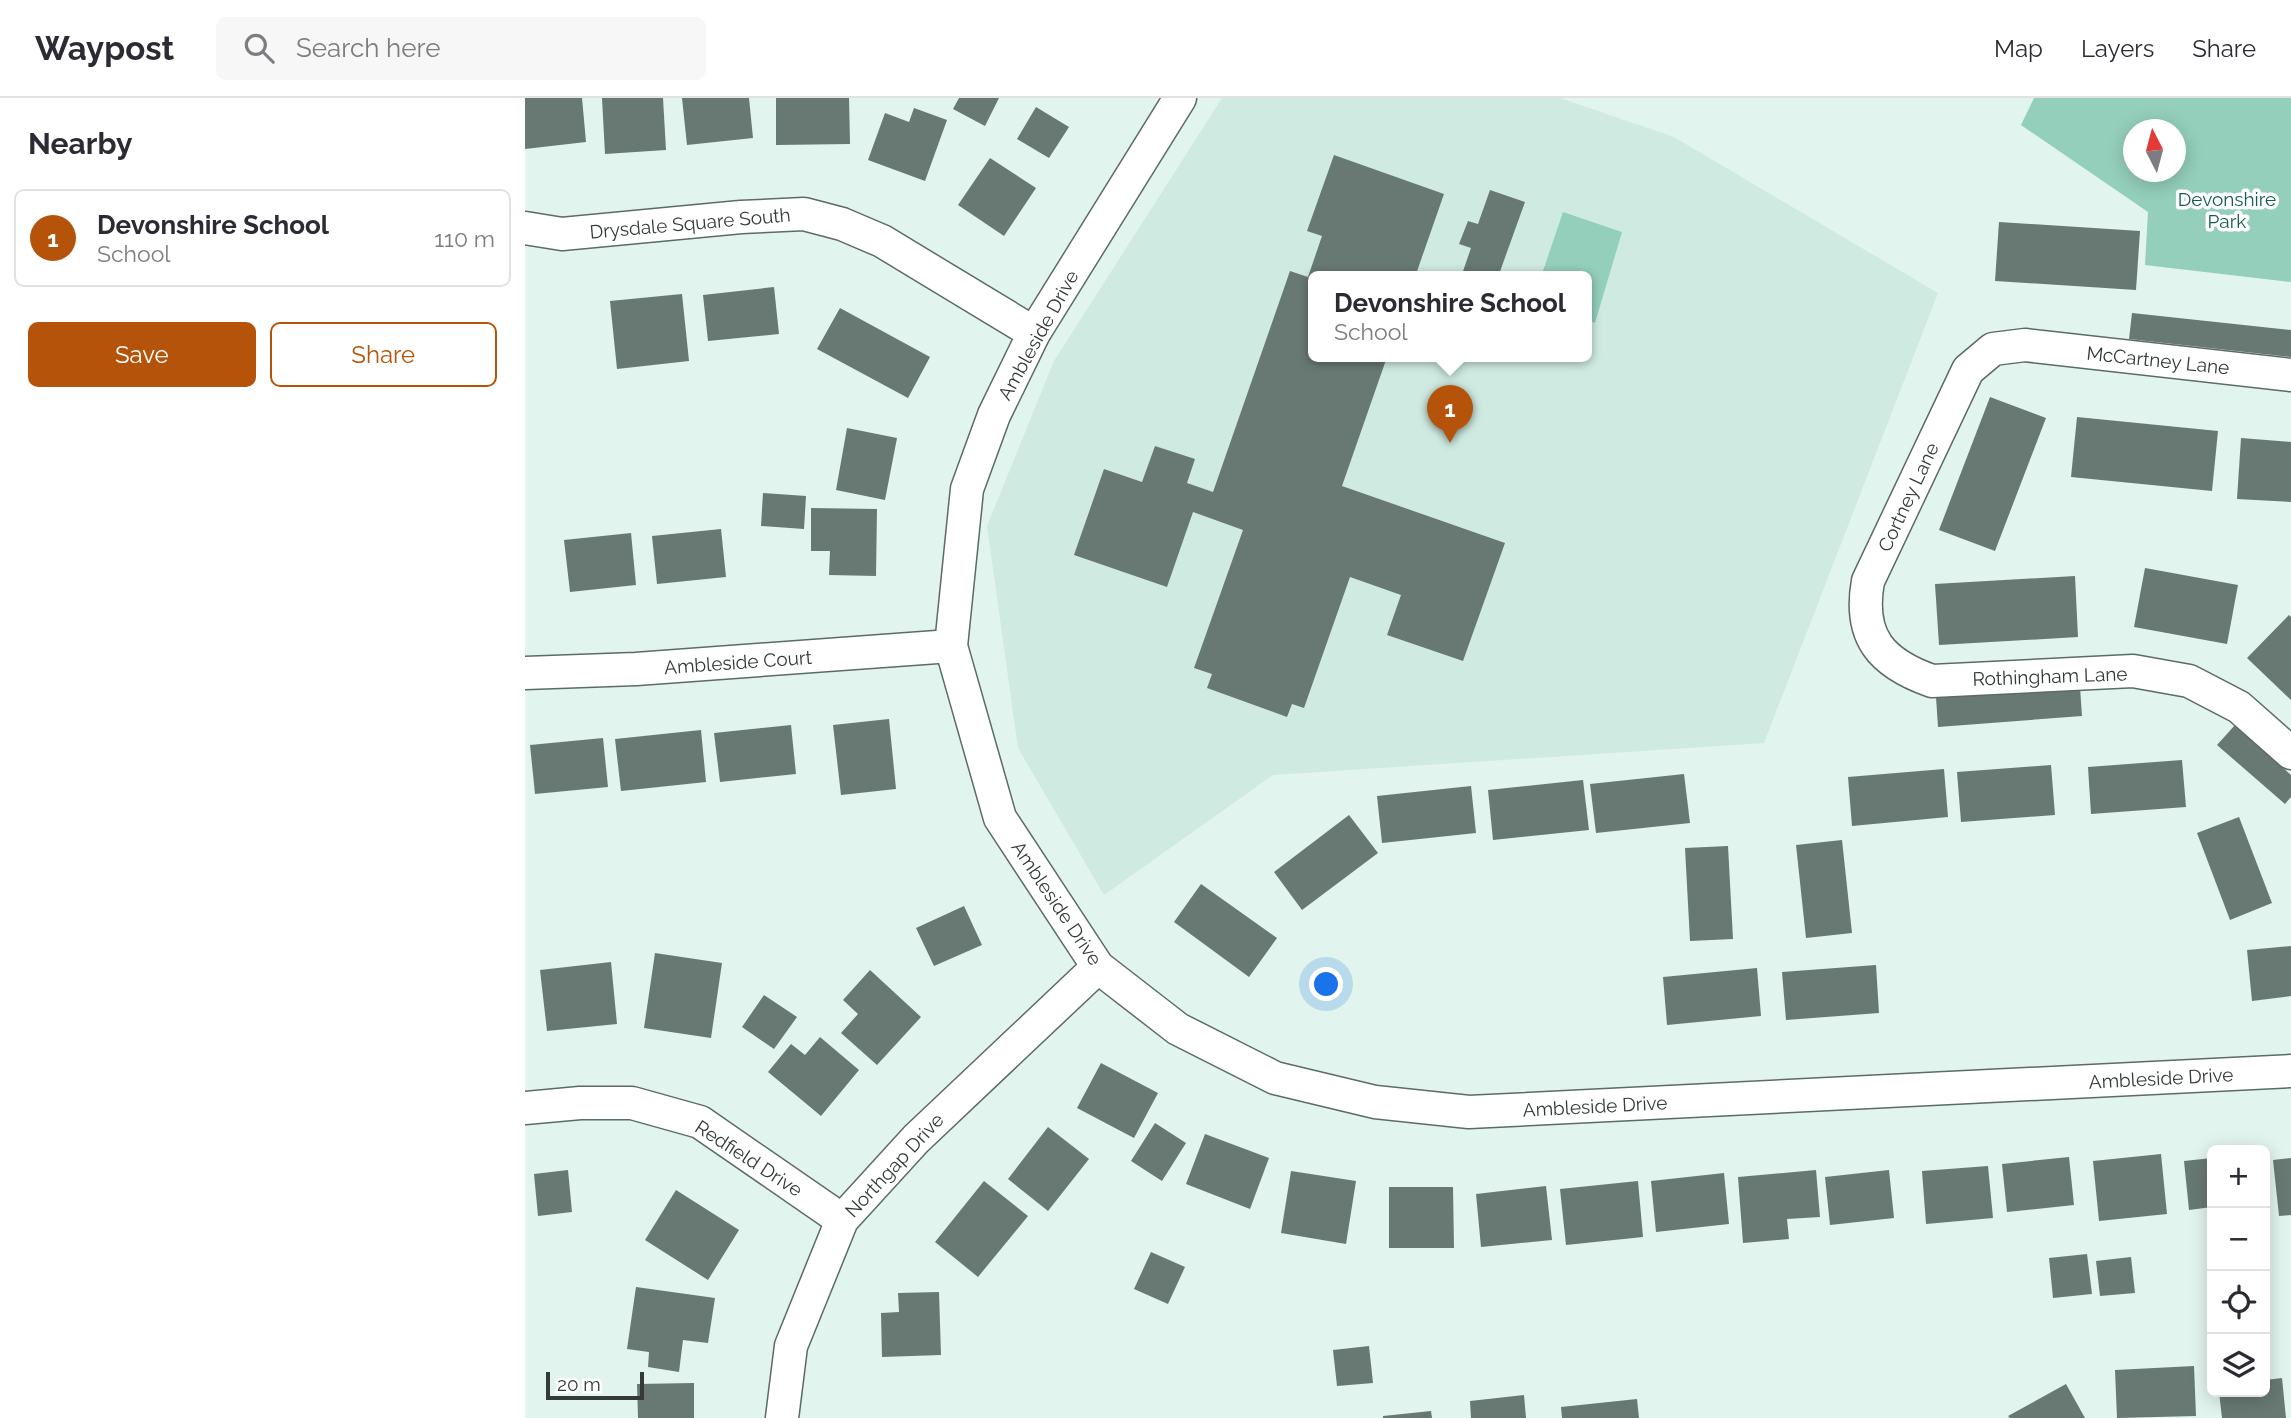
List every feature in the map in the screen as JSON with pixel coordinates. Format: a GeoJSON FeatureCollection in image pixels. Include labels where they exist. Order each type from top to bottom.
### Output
{"type":"FeatureCollection","features":[{"type":"Feature","properties":{"kind":"street","name":"Ambleside Drive"},"geometry":{"type":"LineString","coordinates":[[1180,98],[1034,333],[994,415],[967,489],[951,646],[1000,818],[1098,967],[1178,1029],[1275,1078],[1375,1102],[1469,1112],[2291,1071]]}},
{"type":"Feature","properties":{"kind":"street","name":"Drysdale Square South"},"geometry":{"type":"LineString","coordinates":[[525,228],[562,234],[741,217],[804,214],[842,224],[882,241],[1034,333]]}},
{"type":"Feature","properties":{"kind":"street","name":"McCartney Lane"},"geometry":{"type":"LineString","coordinates":[[2025,345],[2291,375]]}},
{"type":"Feature","properties":{"kind":"street","name":"Cortney Lane"},"geometry":{"type":"LineString","coordinates":[[1912,673],[1893,662],[1878,646],[1867,628],[1864,604],[1868,581],[1968,370],[1993,349],[2025,345]]}},
{"type":"Feature","properties":{"kind":"street","name":"Ambleside Court"},"geometry":{"type":"LineString","coordinates":[[525,673],[636,669],[951,646]]}},
{"type":"Feature","properties":{"kind":"street","name":"Rothingham Lane"},"geometry":{"type":"LineString","coordinates":[[1912,673],[1932,681],[2133,671],[2189,681],[2239,707],[2291,753]]}},
{"type":"Feature","properties":{"kind":"street","name":"Northgap Drive"},"geometry":{"type":"LineString","coordinates":[[782,1418],[790,1346],[842,1220],[916,1139],[1098,967]]}},
{"type":"Feature","properties":{"kind":"street","name":"Redfield Drive"},"geometry":{"type":"LineString","coordinates":[[525,1108],[632,1103],[700,1122],[842,1220]]}},
{"type":"Feature","properties":{"kind":"shaded area"},"geometry":{"type":"Polygon","coordinates":[[[1222,98],[1560,98],[1674,137],[1938,293],[1764,743],[1273,775],[1104,895],[1018,748],[987,526],[1054,361],[1222,98]]]}},
{"type":"Feature","properties":{"kind":"green space","name":"Devonshire Park"},"geometry":{"type":"Polygon","coordinates":[[[2034,98],[2291,98],[2291,282],[2145,265],[2148,212],[2021,125],[2034,98]]]}},
{"type":"Feature","properties":{"kind":"green space"},"geometry":{"type":"Polygon","coordinates":[[[1563,212],[1622,232],[1595,323],[1592,322],[1592,271],[1543,271],[1563,212]]]}},
{"type":"Feature","properties":{"kind":"building"},"geometry":{"type":"Polygon","coordinates":[[[525,98],[582,98],[586,142],[525,149],[525,98]]]}},
{"type":"Feature","properties":{"kind":"building"},"geometry":{"type":"Polygon","coordinates":[[[602,98],[663,98],[666,150],[605,154],[602,98]]]}},
{"type":"Feature","properties":{"kind":"building"},"geometry":{"type":"Polygon","coordinates":[[[682,98],[749,98],[753,138],[687,145],[682,98]]]}},
{"type":"Feature","properties":{"kind":"building"},"geometry":{"type":"Polygon","coordinates":[[[776,98],[849,98],[850,144],[776,145],[776,98]]]}},
{"type":"Feature","properties":{"kind":"building"},"geometry":{"type":"Polygon","coordinates":[[[959,98],[999,98],[985,126],[953,109],[959,98]]]}},
{"type":"Feature","properties":{"kind":"building"},"geometry":{"type":"Polygon","coordinates":[[[1036,107],[1069,127],[1049,158],[1017,139],[1036,107]]]}},
{"type":"Feature","properties":{"kind":"building"},"geometry":{"type":"Polygon","coordinates":[[[914,108],[947,120],[925,181],[868,160],[885,113],[909,122],[914,108]]]}},
{"type":"Feature","properties":{"kind":"building"},"geometry":{"type":"Polygon","coordinates":[[[1334,155],[1444,194],[1417,271],[1310,271],[1322,236],[1307,231],[1334,155]]]}},
{"type":"Feature","properties":{"kind":"building"},"geometry":{"type":"Polygon","coordinates":[[[990,158],[1036,188],[1004,236],[958,205],[990,158]]]}},
{"type":"Feature","properties":{"kind":"building"},"geometry":{"type":"Polygon","coordinates":[[[1490,190],[1525,202],[1500,271],[1463,271],[1471,248],[1459,244],[1468,221],[1478,224],[1490,190]]]}},
{"type":"Feature","properties":{"kind":"building"},"geometry":{"type":"Polygon","coordinates":[[[1999,222],[2140,231],[2136,290],[1995,281],[1999,222]]]}},
{"type":"Feature","properties":{"kind":"building"},"geometry":{"type":"Polygon","coordinates":[[[1290,271],[1308,277],[1308,362],[1385,362],[1342,486],[1505,543],[1463,661],[1387,635],[1401,595],[1350,577],[1304,708],[1292,704],[1287,717],[1207,688],[1212,674],[1194,668],[1243,530],[1193,512],[1167,587],[1074,555],[1104,469],[1142,482],[1155,446],[1195,459],[1187,483],[1213,492],[1290,271]]]}},
{"type":"Feature","properties":{"kind":"building"},"geometry":{"type":"Polygon","coordinates":[[[774,287],[779,334],[708,341],[703,295],[774,287]]]}},
{"type":"Feature","properties":{"kind":"building"},"geometry":{"type":"Polygon","coordinates":[[[682,294],[689,361],[617,369],[610,301],[682,294]]]}},
{"type":"Feature","properties":{"kind":"building"},"geometry":{"type":"Polygon","coordinates":[[[840,308],[930,357],[908,398],[817,349],[840,308]]]}},
{"type":"Feature","properties":{"kind":"building"},"geometry":{"type":"Polygon","coordinates":[[[2132,313],[2291,330],[2291,357],[2129,339],[2132,313]]]}},
{"type":"Feature","properties":{"kind":"building"},"geometry":{"type":"Polygon","coordinates":[[[1990,397],[2046,418],[1995,551],[1939,530],[1990,397]]]}},
{"type":"Feature","properties":{"kind":"building"},"geometry":{"type":"Polygon","coordinates":[[[2077,417],[2218,431],[2212,491],[2071,477],[2077,417]]]}},
{"type":"Feature","properties":{"kind":"building"},"geometry":{"type":"Polygon","coordinates":[[[847,428],[897,438],[885,500],[836,490],[847,428]]]}},
{"type":"Feature","properties":{"kind":"building"},"geometry":{"type":"Polygon","coordinates":[[[2241,438],[2291,442],[2291,502],[2237,499],[2241,438]]]}},
{"type":"Feature","properties":{"kind":"building"},"geometry":{"type":"Polygon","coordinates":[[[763,493],[806,496],[804,529],[761,526],[763,493]]]}},
{"type":"Feature","properties":{"kind":"building"},"geometry":{"type":"Polygon","coordinates":[[[811,508],[877,509],[876,576],[829,575],[830,551],[811,551],[811,508]]]}},
{"type":"Feature","properties":{"kind":"building"},"geometry":{"type":"Polygon","coordinates":[[[721,529],[726,577],[657,584],[652,536],[721,529]]]}},
{"type":"Feature","properties":{"kind":"building"},"geometry":{"type":"Polygon","coordinates":[[[631,533],[636,585],[570,592],[564,540],[631,533]]]}},
{"type":"Feature","properties":{"kind":"building"},"geometry":{"type":"Polygon","coordinates":[[[2145,568],[2238,585],[2227,644],[2134,627],[2145,568]]]}},
{"type":"Feature","properties":{"kind":"building"},"geometry":{"type":"Polygon","coordinates":[[[2075,576],[2078,637],[1939,645],[1935,584],[2075,576]]]}},
{"type":"Feature","properties":{"kind":"building"},"geometry":{"type":"Polygon","coordinates":[[[2289,615],[2291,617],[2291,700],[2247,658],[2289,615]]]}},
{"type":"Feature","properties":{"kind":"building"},"geometry":{"type":"Polygon","coordinates":[[[2080,687],[2082,716],[1938,727],[1936,697],[2080,687]]]}},
{"type":"Feature","properties":{"kind":"building"},"geometry":{"type":"Polygon","coordinates":[[[889,719],[896,789],[841,795],[833,725],[889,719]]]}},
{"type":"Feature","properties":{"kind":"building"},"geometry":{"type":"Polygon","coordinates":[[[791,725],[796,774],[720,782],[714,733],[791,725]]]}},
{"type":"Feature","properties":{"kind":"building"},"geometry":{"type":"Polygon","coordinates":[[[2235,725],[2291,775],[2291,797],[2285,804],[2217,745],[2235,725]]]}},
{"type":"Feature","properties":{"kind":"building"},"geometry":{"type":"Polygon","coordinates":[[[701,730],[706,782],[621,791],[615,739],[701,730]]]}},
{"type":"Feature","properties":{"kind":"building"},"geometry":{"type":"Polygon","coordinates":[[[603,738],[608,787],[535,794],[530,745],[603,738]]]}},
{"type":"Feature","properties":{"kind":"building"},"geometry":{"type":"Polygon","coordinates":[[[2182,760],[2186,807],[2091,814],[2088,767],[2182,760]]]}},
{"type":"Feature","properties":{"kind":"building"},"geometry":{"type":"Polygon","coordinates":[[[2051,765],[2055,815],[1961,822],[1957,772],[2051,765]]]}},
{"type":"Feature","properties":{"kind":"building"},"geometry":{"type":"Polygon","coordinates":[[[1944,769],[1948,817],[1852,826],[1848,777],[1944,769]]]}},
{"type":"Feature","properties":{"kind":"building"},"geometry":{"type":"Polygon","coordinates":[[[1684,774],[1690,823],[1596,833],[1590,784],[1684,774]]]}},
{"type":"Feature","properties":{"kind":"building"},"geometry":{"type":"Polygon","coordinates":[[[1583,780],[1589,830],[1493,840],[1488,790],[1583,780]]]}},
{"type":"Feature","properties":{"kind":"building"},"geometry":{"type":"Polygon","coordinates":[[[1471,786],[1476,833],[1382,843],[1377,796],[1471,786]]]}},
{"type":"Feature","properties":{"kind":"building"},"geometry":{"type":"Polygon","coordinates":[[[1349,815],[1378,853],[1302,910],[1274,872],[1349,815]]]}},
{"type":"Feature","properties":{"kind":"building"},"geometry":{"type":"Polygon","coordinates":[[[2239,817],[2272,903],[2230,920],[2197,833],[2239,817]]]}},
{"type":"Feature","properties":{"kind":"building"},"geometry":{"type":"Polygon","coordinates":[[[1842,840],[1852,933],[1806,938],[1796,845],[1842,840]]]}},
{"type":"Feature","properties":{"kind":"building"},"geometry":{"type":"Polygon","coordinates":[[[1728,846],[1733,939],[1690,941],[1685,848],[1728,846]]]}},
{"type":"Feature","properties":{"kind":"building"},"geometry":{"type":"Polygon","coordinates":[[[1201,884],[1277,938],[1249,977],[1174,922],[1201,884]]]}},
{"type":"Feature","properties":{"kind":"building"},"geometry":{"type":"Polygon","coordinates":[[[964,906],[982,945],[934,966],[916,928],[964,906]]]}},
{"type":"Feature","properties":{"kind":"building"},"geometry":{"type":"Polygon","coordinates":[[[2291,946],[2291,996],[2252,1001],[2247,950],[2291,946]]]}},
{"type":"Feature","properties":{"kind":"building"},"geometry":{"type":"Polygon","coordinates":[[[655,953],[722,963],[711,1038],[644,1028],[655,953]]]}},
{"type":"Feature","properties":{"kind":"building"},"geometry":{"type":"Polygon","coordinates":[[[611,962],[617,1024],[547,1031],[540,970],[611,962]]]}},
{"type":"Feature","properties":{"kind":"building"},"geometry":{"type":"Polygon","coordinates":[[[1876,965],[1879,1013],[1786,1020],[1782,972],[1876,965]]]}},
{"type":"Feature","properties":{"kind":"building"},"geometry":{"type":"Polygon","coordinates":[[[1757,968],[1761,1016],[1667,1025],[1663,977],[1757,968]]]}},
{"type":"Feature","properties":{"kind":"building"},"geometry":{"type":"Polygon","coordinates":[[[870,970],[921,1017],[877,1065],[841,1033],[858,1014],[843,1000],[870,970]]]}},
{"type":"Feature","properties":{"kind":"building"},"geometry":{"type":"Polygon","coordinates":[[[764,995],[797,1017],[774,1049],[742,1027],[764,995]]]}},
{"type":"Feature","properties":{"kind":"building"},"geometry":{"type":"Polygon","coordinates":[[[820,1037],[859,1070],[821,1116],[768,1072],[791,1044],[805,1055],[820,1037]]]}},
{"type":"Feature","properties":{"kind":"building"},"geometry":{"type":"Polygon","coordinates":[[[1101,1063],[1158,1093],[1134,1138],[1077,1108],[1101,1063]]]}},
{"type":"Feature","properties":{"kind":"building"},"geometry":{"type":"Polygon","coordinates":[[[1155,1123],[1186,1143],[1162,1181],[1131,1161],[1155,1123]]]}},
{"type":"Feature","properties":{"kind":"building"},"geometry":{"type":"Polygon","coordinates":[[[1048,1127],[1089,1159],[1048,1211],[1008,1179],[1048,1127]]]}},
{"type":"Feature","properties":{"kind":"building"},"geometry":{"type":"Polygon","coordinates":[[[1205,1134],[1269,1158],[1250,1209],[1186,1184],[1205,1134]]]}},
{"type":"Feature","properties":{"kind":"building"},"geometry":{"type":"Polygon","coordinates":[[[2161,1154],[2167,1214],[2099,1221],[2093,1161],[2161,1154]]]}},
{"type":"Feature","properties":{"kind":"building"},"geometry":{"type":"Polygon","coordinates":[[[2069,1157],[2074,1205],[2007,1212],[2002,1164],[2069,1157]]]}},
{"type":"Feature","properties":{"kind":"building"},"geometry":{"type":"Polygon","coordinates":[[[2291,1158],[2291,1215],[2279,1216],[2273,1160],[2291,1158]]]}},
{"type":"Feature","properties":{"kind":"building"},"geometry":{"type":"Polygon","coordinates":[[[2207,1159],[2207,1208],[2189,1210],[2184,1161],[2207,1159]]]}},
{"type":"Feature","properties":{"kind":"building"},"geometry":{"type":"Polygon","coordinates":[[[1988,1166],[1993,1218],[1926,1224],[1922,1171],[1988,1166]]]}},
{"type":"Feature","properties":{"kind":"building"},"geometry":{"type":"Polygon","coordinates":[[[568,1170],[572,1212],[538,1216],[534,1174],[568,1170]]]}},
{"type":"Feature","properties":{"kind":"building"},"geometry":{"type":"Polygon","coordinates":[[[1816,1170],[1820,1217],[1787,1219],[1789,1239],[1743,1243],[1738,1177],[1816,1170]]]}},
{"type":"Feature","properties":{"kind":"building"},"geometry":{"type":"Polygon","coordinates":[[[1889,1170],[1894,1218],[1830,1225],[1825,1177],[1889,1170]]]}},
{"type":"Feature","properties":{"kind":"building"},"geometry":{"type":"Polygon","coordinates":[[[1291,1171],[1356,1181],[1346,1244],[1281,1233],[1291,1171]]]}},
{"type":"Feature","properties":{"kind":"building"},"geometry":{"type":"Polygon","coordinates":[[[1724,1173],[1729,1224],[1656,1232],[1651,1181],[1724,1173]]]}},
{"type":"Feature","properties":{"kind":"building"},"geometry":{"type":"Polygon","coordinates":[[[984,1181],[1028,1216],[978,1277],[935,1242],[984,1181]]]}},
{"type":"Feature","properties":{"kind":"building"},"geometry":{"type":"Polygon","coordinates":[[[1638,1181],[1643,1237],[1566,1245],[1560,1189],[1638,1181]]]}},
{"type":"Feature","properties":{"kind":"building"},"geometry":{"type":"Polygon","coordinates":[[[1546,1186],[1552,1240],[1481,1247],[1476,1194],[1546,1186]]]}},
{"type":"Feature","properties":{"kind":"building"},"geometry":{"type":"Polygon","coordinates":[[[1389,1187],[1453,1187],[1454,1248],[1389,1248],[1389,1187]]]}},
{"type":"Feature","properties":{"kind":"building"},"geometry":{"type":"Polygon","coordinates":[[[676,1190],[739,1230],[708,1280],[645,1240],[676,1190]]]}},
{"type":"Feature","properties":{"kind":"building"},"geometry":{"type":"Polygon","coordinates":[[[1151,1252],[1185,1267],[1168,1304],[1134,1289],[1151,1252]]]}},
{"type":"Feature","properties":{"kind":"building"},"geometry":{"type":"Polygon","coordinates":[[[2087,1254],[2092,1294],[2053,1298],[2049,1258],[2087,1254]]]}},
{"type":"Feature","properties":{"kind":"building"},"geometry":{"type":"Polygon","coordinates":[[[2131,1257],[2135,1293],[2100,1296],[2096,1261],[2131,1257]]]}},
{"type":"Feature","properties":{"kind":"building"},"geometry":{"type":"Polygon","coordinates":[[[636,1287],[715,1298],[708,1343],[683,1340],[679,1372],[648,1367],[649,1352],[627,1349],[636,1287]]]}},
{"type":"Feature","properties":{"kind":"building"},"geometry":{"type":"Polygon","coordinates":[[[939,1292],[941,1355],[882,1357],[881,1313],[899,1312],[898,1293],[939,1292]]]}},
{"type":"Feature","properties":{"kind":"building"},"geometry":{"type":"Polygon","coordinates":[[[1369,1346],[1373,1383],[1337,1386],[1333,1350],[1369,1346]]]}},
{"type":"Feature","properties":{"kind":"building"},"geometry":{"type":"Polygon","coordinates":[[[2194,1366],[2196,1416],[2117,1418],[2115,1370],[2194,1366]]]}},
{"type":"Feature","properties":{"kind":"building"},"geometry":{"type":"Polygon","coordinates":[[[2282,1378],[2286,1418],[2222,1418],[2220,1397],[2270,1397],[2270,1379],[2282,1378]]]}},
{"type":"Feature","properties":{"kind":"building"},"geometry":{"type":"Polygon","coordinates":[[[694,1383],[694,1418],[638,1418],[637,1384],[694,1383]]]}},
{"type":"Feature","properties":{"kind":"building"},"geometry":{"type":"Polygon","coordinates":[[[2066,1384],[2085,1418],[2008,1416],[2066,1384]]]}},
{"type":"Feature","properties":{"kind":"building"},"geometry":{"type":"Polygon","coordinates":[[[1524,1395],[1526,1418],[1471,1418],[1470,1401],[1524,1395]]]}},
{"type":"Feature","properties":{"kind":"building"},"geometry":{"type":"Polygon","coordinates":[[[1637,1399],[1639,1418],[1562,1418],[1561,1407],[1637,1399]]]}},
{"type":"Feature","properties":{"kind":"building"},"geometry":{"type":"Polygon","coordinates":[[[1431,1411],[1432,1418],[1383,1418],[1383,1416],[1431,1411]]]}},
{"type":"Feature","properties":{"kind":"place","name":"Devonshire School"},"geometry":{"type":"Point","coordinates":[1450,443]}}]}
